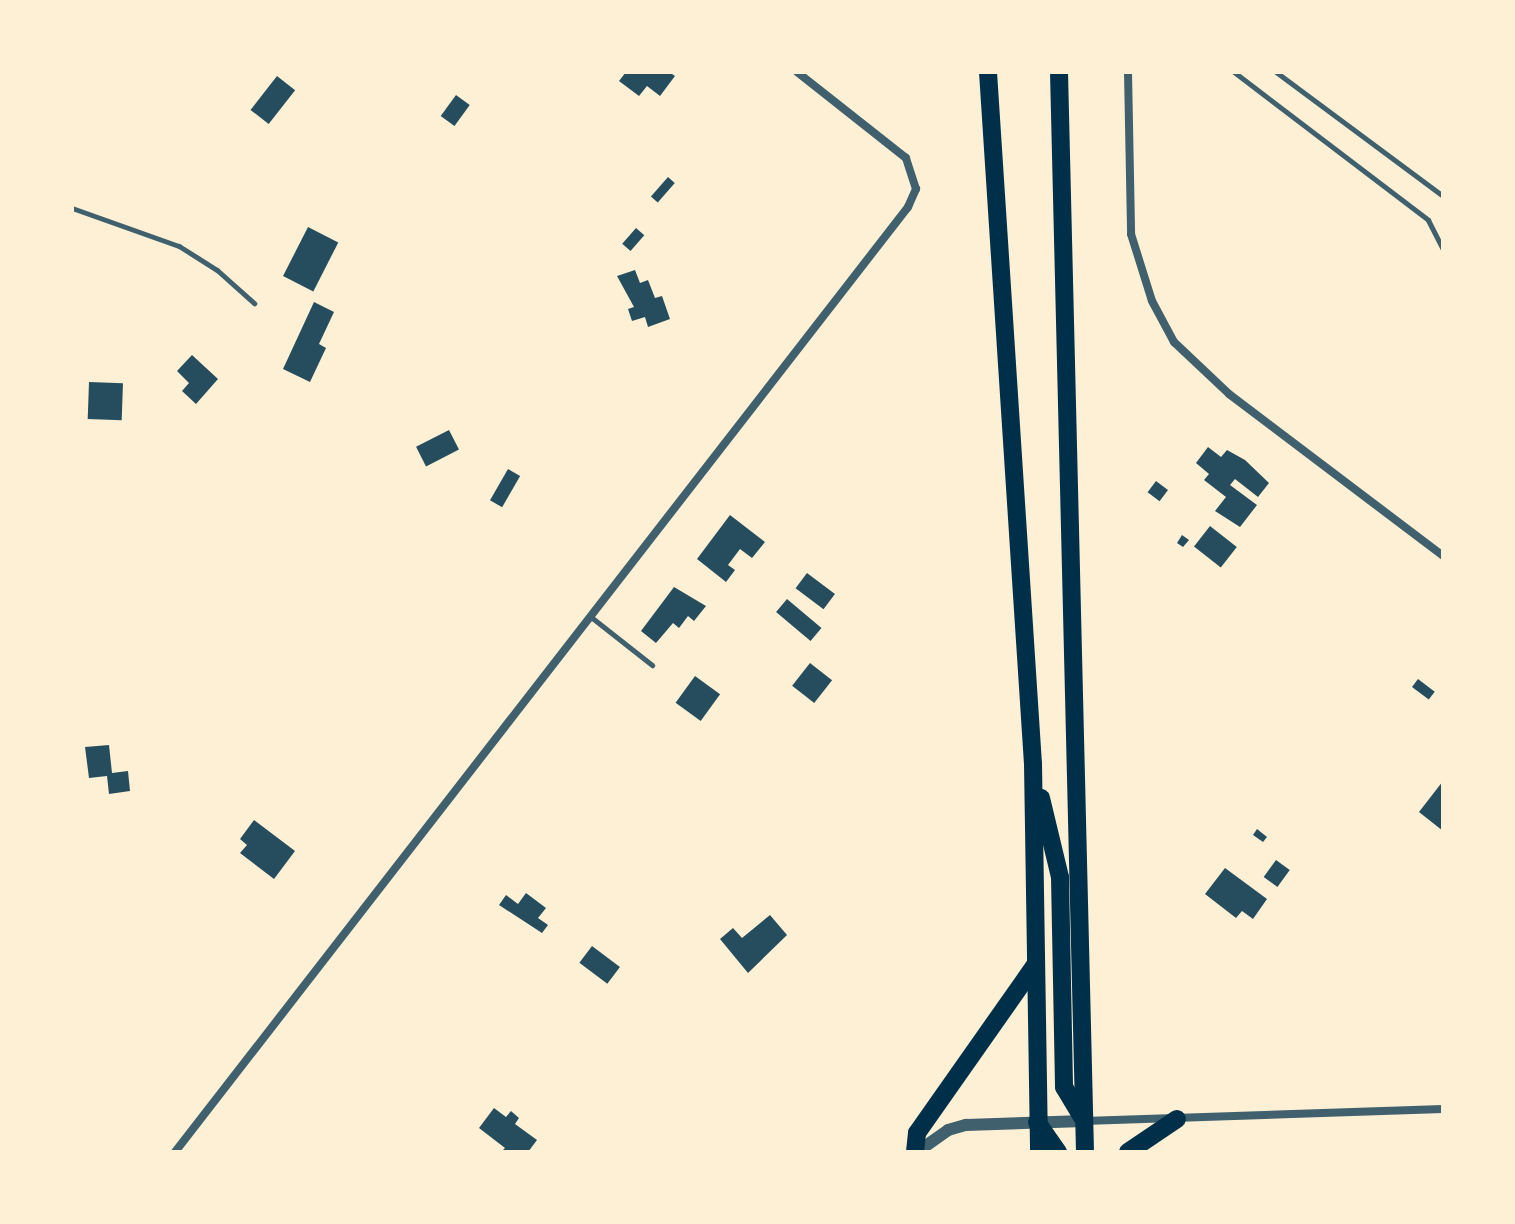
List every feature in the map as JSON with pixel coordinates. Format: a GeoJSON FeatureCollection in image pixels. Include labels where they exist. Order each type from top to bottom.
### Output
{"type":"FeatureCollection","features":[{"type":"Feature","properties":{"kind":"highway"},"geometry":{"type":"LineString","coordinates":[[988,72],[1033,764],[1039,1152]]}},
{"type":"Feature","properties":{"kind":"highway"},"geometry":{"type":"LineString","coordinates":[[1059,72],[1085,1152]]}},
{"type":"Feature","properties":{"kind":"highway"},"geometry":{"type":"LineString","coordinates":[[1033,764],[1060,877],[1064,1087],[1084,1121]]}},
{"type":"Feature","properties":{"kind":"highway"},"geometry":{"type":"LineString","coordinates":[[916,1152],[917,1133],[1037,963]]}},
{"type":"Feature","properties":{"kind":"highway"},"geometry":{"type":"LineString","coordinates":[[1128,1152],[1177,1119]]}},
{"type":"Feature","properties":{"kind":"highway"},"geometry":{"type":"LineString","coordinates":[[1037,1122],[1058,1152]]}},
{"type":"Feature","properties":{"kind":"street"},"geometry":{"type":"LineString","coordinates":[[175,1152],[908,207],[916,189],[914,174],[882,136],[797,72]]}},
{"type":"Feature","properties":{"kind":"street"},"geometry":{"type":"LineString","coordinates":[[1128,72],[1131,234],[1139,264],[1174,342],[1229,394],[1443,556]]}},
{"type":"Feature","properties":{"kind":"street"},"geometry":{"type":"LineString","coordinates":[[916,1152],[948,1130],[966,1125],[1443,1109]]}},
{"type":"Feature","properties":{"kind":"lane"},"geometry":{"type":"LineString","coordinates":[[1234,72],[1428,220],[1443,249]]}},
{"type":"Feature","properties":{"kind":"lane"},"geometry":{"type":"LineString","coordinates":[[1276,72],[1443,196]]}},
{"type":"Feature","properties":{"kind":"lane"},"geometry":{"type":"LineString","coordinates":[[72,208],[179,246],[217,270],[254,303]]}},
{"type":"Feature","properties":{"kind":"lane"},"geometry":{"type":"LineString","coordinates":[[591,617],[652,665]]}},
{"type":"Feature","properties":{"kind":"building"},"geometry":{"type":"Polygon","coordinates":[[[626,72],[669,72],[675,76],[660,96],[647,86],[639,96],[619,81],[626,72]]]}},
{"type":"Feature","properties":{"kind":"building"},"geometry":{"type":"Polygon","coordinates":[[[277,76],[295,90],[269,124],[251,110],[277,76]]]}},
{"type":"Feature","properties":{"kind":"building"},"geometry":{"type":"Polygon","coordinates":[[[456,95],[470,105],[454,126],[441,116],[456,95]]]}},
{"type":"Feature","properties":{"kind":"building"},"geometry":{"type":"Polygon","coordinates":[[[668,177],[675,183],[658,203],[651,197],[668,177]]]}},
{"type":"Feature","properties":{"kind":"building"},"geometry":{"type":"Polygon","coordinates":[[[308,227],[338,242],[313,291],[283,276],[308,227]]]}},
{"type":"Feature","properties":{"kind":"building"},"geometry":{"type":"Polygon","coordinates":[[[636,228],[644,235],[631,251],[622,244],[636,228]]]}},
{"type":"Feature","properties":{"kind":"building"},"geometry":{"type":"Polygon","coordinates":[[[635,270],[640,283],[648,280],[655,298],[662,296],[670,319],[648,327],[645,317],[632,321],[628,309],[634,307],[617,276],[635,270]]]}},
{"type":"Feature","properties":{"kind":"building"},"geometry":{"type":"Polygon","coordinates":[[[314,302],[334,312],[319,344],[326,348],[310,382],[283,369],[314,302]]]}},
{"type":"Feature","properties":{"kind":"building"},"geometry":{"type":"Polygon","coordinates":[[[192,355],[218,379],[196,404],[182,391],[189,383],[177,371],[192,355]]]}},
{"type":"Feature","properties":{"kind":"building"},"geometry":{"type":"Polygon","coordinates":[[[89,382],[123,383],[122,420],[88,419],[89,382]]]}},
{"type":"Feature","properties":{"kind":"building"},"geometry":{"type":"Polygon","coordinates":[[[449,430],[459,450],[426,466],[416,447],[449,430]]]}},
{"type":"Feature","properties":{"kind":"building"},"geometry":{"type":"Polygon","coordinates":[[[1208,447],[1221,457],[1227,450],[1245,460],[1269,483],[1258,497],[1235,479],[1230,485],[1257,505],[1240,527],[1215,511],[1226,497],[1204,480],[1209,474],[1196,463],[1208,447]]]}},
{"type":"Feature","properties":{"kind":"building"},"geometry":{"type":"Polygon","coordinates":[[[508,469],[520,476],[502,507],[490,500],[508,469]]]}},
{"type":"Feature","properties":{"kind":"building"},"geometry":{"type":"Polygon","coordinates":[[[1156,481],[1168,490],[1160,501],[1148,492],[1156,481]]]}},
{"type":"Feature","properties":{"kind":"building"},"geometry":{"type":"Polygon","coordinates":[[[730,515],[765,542],[752,558],[740,549],[728,565],[735,570],[726,582],[697,559],[730,515]]]}},
{"type":"Feature","properties":{"kind":"building"},"geometry":{"type":"Polygon","coordinates":[[[1210,526],[1237,547],[1221,567],[1194,546],[1210,526]]]}},
{"type":"Feature","properties":{"kind":"building"},"geometry":{"type":"Polygon","coordinates":[[[1182,535],[1189,540],[1183,547],[1177,543],[1182,535]]]}},
{"type":"Feature","properties":{"kind":"building"},"geometry":{"type":"Polygon","coordinates":[[[807,573],[835,594],[824,609],[796,588],[807,573]]]}},
{"type":"Feature","properties":{"kind":"building"},"geometry":{"type":"Polygon","coordinates":[[[674,587],[706,606],[694,621],[688,616],[679,628],[673,623],[656,643],[641,631],[674,587]]]}},
{"type":"Feature","properties":{"kind":"building"},"geometry":{"type":"Polygon","coordinates":[[[787,599],[821,628],[811,641],[776,612],[787,599]]]}},
{"type":"Feature","properties":{"kind":"building"},"geometry":{"type":"Polygon","coordinates":[[[810,663],[832,680],[814,703],[792,686],[810,663]]]}},
{"type":"Feature","properties":{"kind":"building"},"geometry":{"type":"Polygon","coordinates":[[[695,676],[720,694],[701,721],[676,703],[695,676]]]}},
{"type":"Feature","properties":{"kind":"building"},"geometry":{"type":"Polygon","coordinates":[[[1418,679],[1435,692],[1429,700],[1412,687],[1418,679]]]}},
{"type":"Feature","properties":{"kind":"building"},"geometry":{"type":"Polygon","coordinates":[[[109,745],[112,773],[128,771],[130,791],[109,794],[107,776],[89,778],[85,747],[109,745]]]}},
{"type":"Feature","properties":{"kind":"building"},"geometry":{"type":"Polygon","coordinates":[[[1443,781],[1443,831],[1419,812],[1443,781]]]}},
{"type":"Feature","properties":{"kind":"building"},"geometry":{"type":"Polygon","coordinates":[[[254,820],[295,851],[274,879],[240,853],[247,845],[240,839],[254,820]]]}},
{"type":"Feature","properties":{"kind":"building"},"geometry":{"type":"Polygon","coordinates":[[[1257,829],[1267,837],[1263,842],[1253,835],[1257,829]]]}},
{"type":"Feature","properties":{"kind":"building"},"geometry":{"type":"Polygon","coordinates":[[[1276,860],[1290,870],[1277,887],[1264,877],[1276,860]]]}},
{"type":"Feature","properties":{"kind":"building"},"geometry":{"type":"Polygon","coordinates":[[[1225,868],[1267,899],[1253,919],[1242,911],[1236,918],[1205,894],[1225,868]]]}},
{"type":"Feature","properties":{"kind":"building"},"geometry":{"type":"Polygon","coordinates":[[[526,893],[546,908],[538,918],[548,925],[542,933],[499,905],[506,895],[518,904],[526,893]]]}},
{"type":"Feature","properties":{"kind":"building"},"geometry":{"type":"Polygon","coordinates":[[[770,915],[787,935],[748,973],[720,939],[733,928],[742,938],[770,915]]]}},
{"type":"Feature","properties":{"kind":"building"},"geometry":{"type":"Polygon","coordinates":[[[592,946],[620,967],[607,984],[579,963],[592,946]]]}},
{"type":"Feature","properties":{"kind":"building"},"geometry":{"type":"Polygon","coordinates":[[[494,1108],[506,1117],[511,1111],[519,1118],[515,1124],[537,1140],[528,1152],[501,1152],[505,1148],[479,1128],[494,1108]]]}}]}
